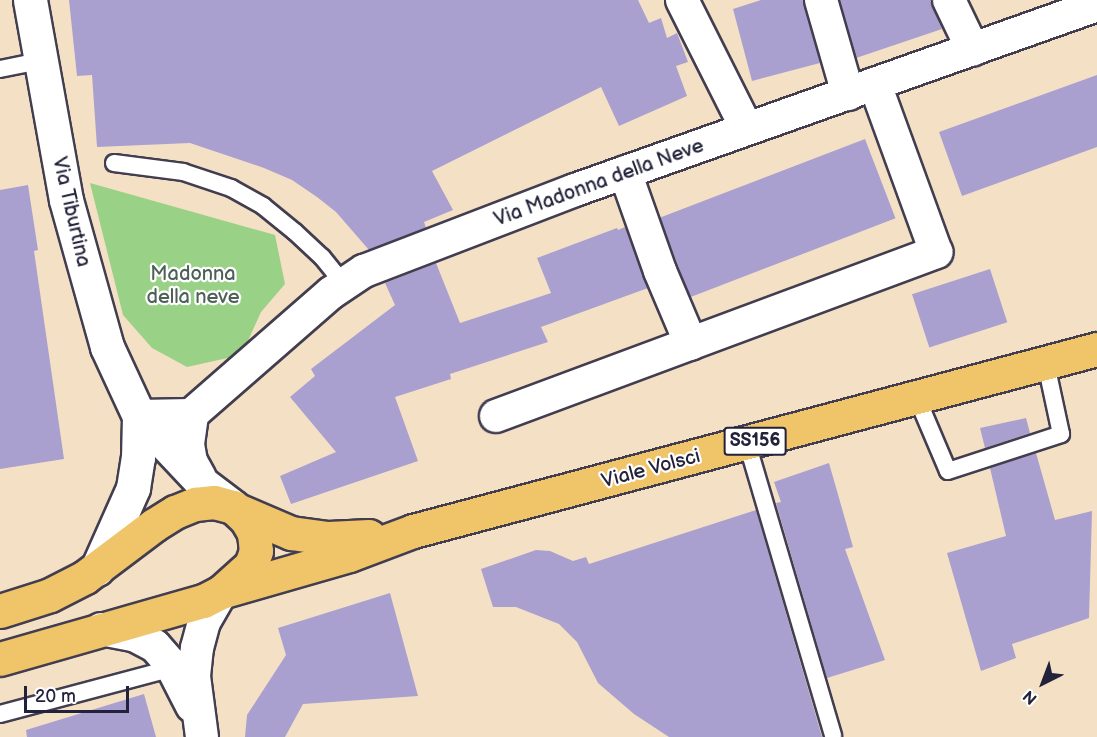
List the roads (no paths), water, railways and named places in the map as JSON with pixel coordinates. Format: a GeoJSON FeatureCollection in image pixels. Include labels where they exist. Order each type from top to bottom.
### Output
{"type":"FeatureCollection","features":[{"type":"Feature","properties":{"kind":"main road","name":"Viale Volsci"},"geometry":{"type":"LineString","coordinates":[[413,531],[1097,349]]}},
{"type":"Feature","properties":{"kind":"main road"},"geometry":{"type":"LineString","coordinates":[[0,611],[50,595],[97,569],[175,512],[195,504],[214,502],[232,507],[246,519],[254,533],[256,551],[251,565],[221,592],[203,601],[0,658]]}},
{"type":"Feature","properties":{"kind":"main road","name":"SS156"},"geometry":{"type":"LineString","coordinates":[[232,507],[257,521],[291,533],[328,538],[413,531]]}},
{"type":"Feature","properties":{"kind":"main road","name":"SS156"},"geometry":{"type":"LineString","coordinates":[[221,592],[349,555],[413,531]]}},
{"type":"Feature","properties":{"kind":"street","name":"Via Tiburtina"},"geometry":{"type":"LineString","coordinates":[[30,0],[66,200],[78,248],[107,347],[139,416]]}},
{"type":"Feature","properties":{"kind":"street"},"geometry":{"type":"LineString","coordinates":[[682,0],[747,129]]}},
{"type":"Feature","properties":{"kind":"street"},"geometry":{"type":"LineString","coordinates":[[496,416],[936,252],[821,0]]}},
{"type":"Feature","properties":{"kind":"street"},"geometry":{"type":"LineString","coordinates":[[949,0],[974,50]]}},
{"type":"Feature","properties":{"kind":"street","name":"Via Madonna della Neve"},"geometry":{"type":"LineString","coordinates":[[191,415],[344,284],[364,271],[625,172],[1097,5]]}},
{"type":"Feature","properties":{"kind":"street"},"geometry":{"type":"LineString","coordinates":[[625,172],[660,271],[691,344]]}},
{"type":"Feature","properties":{"kind":"street"},"geometry":{"type":"LineString","coordinates":[[139,416],[191,415],[187,444],[190,461],[203,484]]}},
{"type":"Feature","properties":{"kind":"street"},"geometry":{"type":"LineString","coordinates":[[139,416],[203,484],[232,507]]}},
{"type":"Feature","properties":{"kind":"street"},"geometry":{"type":"LineString","coordinates":[[97,569],[133,488],[138,458],[139,416]]}},
{"type":"Feature","properties":{"kind":"street"},"geometry":{"type":"LineString","coordinates":[[201,728],[194,676],[197,648],[204,622],[221,592]]}},
{"type":"Feature","properties":{"kind":"street"},"geometry":{"type":"LineString","coordinates":[[101,629],[136,636],[155,646],[173,668],[201,728]]}},
{"type":"Feature","properties":{"kind":"lane"},"geometry":{"type":"LineString","coordinates":[[0,69],[40,61]]}},
{"type":"Feature","properties":{"kind":"lane"},"geometry":{"type":"LineString","coordinates":[[114,163],[183,172],[231,188],[263,206],[295,232],[322,257],[344,284]]}},
{"type":"Feature","properties":{"kind":"lane"},"geometry":{"type":"LineString","coordinates":[[917,398],[948,471],[1061,434],[1046,364]]}},
{"type":"Feature","properties":{"kind":"lane"},"geometry":{"type":"LineString","coordinates":[[747,443],[833,736]]}},
{"type":"Feature","properties":{"kind":"lane"},"geometry":{"type":"LineString","coordinates":[[0,714],[173,668]]}},
{"type":"Feature","properties":{"kind":"park label","name":"Madonna della neve"},"geometry":{"type":"Point","coordinates":[193,286]}}]}
